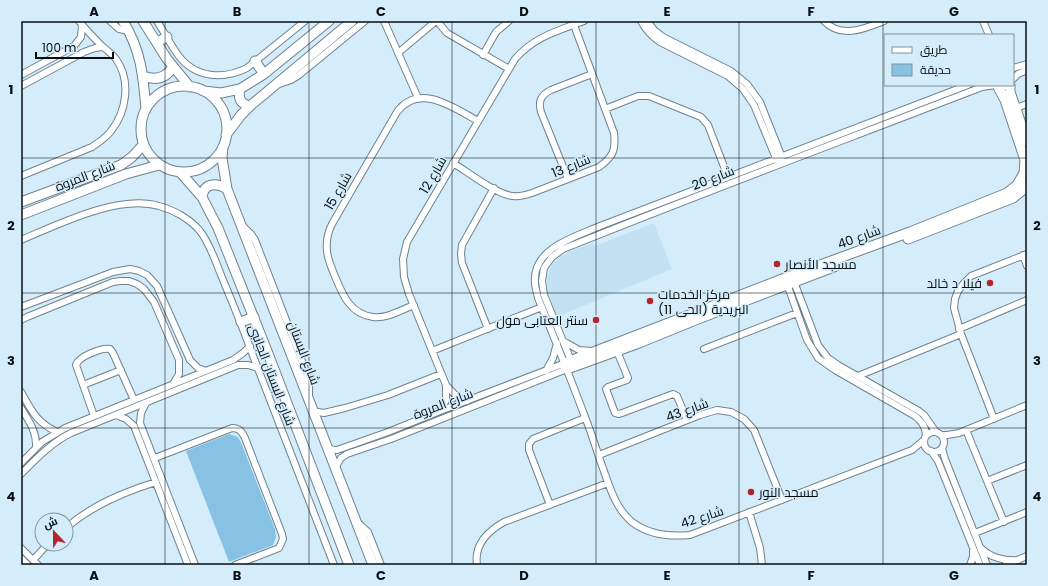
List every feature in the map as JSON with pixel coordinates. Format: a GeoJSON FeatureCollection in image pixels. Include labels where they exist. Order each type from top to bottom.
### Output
{"type":"FeatureCollection","features":[{"type":"Feature","properties":{"kind":"street"},"geometry":{"type":"LineString","coordinates":[[110,21],[119,29],[129,31]]}},
{"type":"Feature","properties":{"kind":"street"},"geometry":{"type":"LineString","coordinates":[[123,21],[139,55],[143,76],[146,109]]}},
{"type":"Feature","properties":{"kind":"street"},"geometry":{"type":"LineString","coordinates":[[143,21],[173,67],[190,87]]}},
{"type":"Feature","properties":{"kind":"street"},"geometry":{"type":"LineString","coordinates":[[157,21],[178,56],[186,64],[195,70],[216,76],[226,76],[247,68],[305,21]]}},
{"type":"Feature","properties":{"kind":"street"},"geometry":{"type":"LineString","coordinates":[[202,91],[221,93],[240,89],[264,74],[329,21]]}},
{"type":"Feature","properties":{"kind":"street"},"geometry":{"type":"LineString","coordinates":[[226,135],[250,106],[352,21]]}},
{"type":"Feature","properties":{"kind":"street"},"geometry":{"type":"LineString","coordinates":[[275,85],[291,80],[299,75],[365,21]]}},
{"type":"Feature","properties":{"kind":"street"},"geometry":{"type":"LineString","coordinates":[[384,21],[418,98],[429,98],[443,102],[478,121]]}},
{"type":"Feature","properties":{"kind":"street"},"geometry":{"type":"LineString","coordinates":[[398,53],[436,21],[447,33],[509,69]]}},
{"type":"Feature","properties":{"kind":"street"},"geometry":{"type":"LineString","coordinates":[[483,55],[496,32],[509,21]]}},
{"type":"Feature","properties":{"kind":"street","name":"شارع 12"},"geometry":{"type":"LineString","coordinates":[[468,401],[454,395],[446,386],[414,305],[404,277],[403,259],[407,242],[515,59],[531,43],[540,38],[584,21]]}},
{"type":"Feature","properties":{"kind":"street"},"geometry":{"type":"LineString","coordinates":[[641,21],[651,36],[728,76],[743,89],[754,105],[782,164]]}},
{"type":"Feature","properties":{"kind":"street"},"geometry":{"type":"LineString","coordinates":[[647,21],[655,31],[663,37],[731,71],[748,84],[760,102],[779,158]]}},
{"type":"Feature","properties":{"kind":"street"},"geometry":{"type":"LineString","coordinates":[[824,21],[838,30],[850,32],[862,30],[884,21]]}},
{"type":"Feature","properties":{"kind":"street"},"geometry":{"type":"LineString","coordinates":[[983,21],[989,34]]}},
{"type":"Feature","properties":{"kind":"street"},"geometry":{"type":"LineString","coordinates":[[81,23],[81,37],[74,46],[22,75],[24,84],[87,50],[103,46]]}},
{"type":"Feature","properties":{"kind":"street"},"geometry":{"type":"LineString","coordinates":[[21,176],[92,147],[110,132],[122,111],[125,100],[125,80],[120,64],[81,23]]}},
{"type":"Feature","properties":{"kind":"street","name":"شارع 13"},"geometry":{"type":"LineString","coordinates":[[453,163],[503,194],[523,196],[599,167],[607,161],[613,153],[615,143],[614,133],[574,25]]}},
{"type":"Feature","properties":{"kind":"street"},"geometry":{"type":"LineString","coordinates":[[157,42],[166,37]]}},
{"type":"Feature","properties":{"kind":"street"},"geometry":{"type":"LineString","coordinates":[[255,61],[264,74]]}},
{"type":"Feature","properties":{"kind":"street"},"geometry":{"type":"LineString","coordinates":[[1014,68],[1027,64]]}},
{"type":"Feature","properties":{"kind":"street"},"geometry":{"type":"LineString","coordinates":[[143,76],[154,79],[160,78],[170,72],[173,67]]}},
{"type":"Feature","properties":{"kind":"street"},"geometry":{"type":"LineString","coordinates":[[1014,78],[1018,74],[1027,70]]}},
{"type":"Feature","properties":{"kind":"street"},"geometry":{"type":"LineString","coordinates":[[568,179],[539,105],[541,98],[545,93],[592,74]]}},
{"type":"Feature","properties":{"kind":"street","name":"شارع 20"},"geometry":{"type":"LineString","coordinates":[[569,365],[563,341],[544,295],[542,281],[544,268],[552,257],[563,249],[779,158],[965,86]]}},
{"type":"Feature","properties":{"kind":"street","name":"شارع 20"},"geometry":{"type":"LineString","coordinates":[[569,365],[557,343],[542,307],[534,282],[537,267],[545,253],[560,244],[600,226],[727,180],[782,164],[982,87],[997,86]]}},
{"type":"Feature","properties":{"kind":"street","name":"شارع 40"},"geometry":{"type":"LineString","coordinates":[[569,365],[617,351],[789,280],[1007,193],[1017,184],[1024,173],[1025,160],[1005,100],[997,86]]}},
{"type":"Feature","properties":{"kind":"street"},"geometry":{"type":"LineString","coordinates":[[1010,86],[1010,92],[1027,141]]}},
{"type":"Feature","properties":{"kind":"street"},"geometry":{"type":"LineString","coordinates":[[177,87],[190,87],[202,91],[211,96],[219,104],[224,114],[226,135],[223,147],[216,158],[205,166],[193,171],[180,172],[169,170],[159,165],[150,156],[143,145],[141,136],[142,117],[154,98],[165,91],[177,87]]}},
{"type":"Feature","properties":{"kind":"street"},"geometry":{"type":"LineString","coordinates":[[240,89],[240,101],[244,105],[250,106]]}},
{"type":"Feature","properties":{"kind":"street"},"geometry":{"type":"LineString","coordinates":[[605,109],[638,96],[650,96],[701,117],[708,125],[727,180]]}},
{"type":"Feature","properties":{"kind":"street","name":"شارع 15"},"geometry":{"type":"LineString","coordinates":[[414,305],[385,316],[373,317],[362,314],[352,307],[344,298],[326,251],[327,237],[332,224],[397,112],[408,102],[418,98]]}},
{"type":"Feature","properties":{"kind":"street"},"geometry":{"type":"LineString","coordinates":[[1016,108],[1027,104]]}},
{"type":"Feature","properties":{"kind":"street","name":"شارع المروة"},"geometry":{"type":"LineString","coordinates":[[21,202],[121,165],[132,157],[143,145]]}},
{"type":"Feature","properties":{"kind":"street","name":"شارع البستان"},"geometry":{"type":"LineString","coordinates":[[223,147],[222,158],[227,189],[308,401],[373,565]]}},
{"type":"Feature","properties":{"kind":"street","name":"شارع المروة"},"geometry":{"type":"LineString","coordinates":[[21,215],[126,174],[159,165]]}},
{"type":"Feature","properties":{"kind":"street"},"geometry":{"type":"LineString","coordinates":[[180,172],[202,197],[218,228],[254,317],[349,565]]}},
{"type":"Feature","properties":{"kind":"street"},"geometry":{"type":"LineString","coordinates":[[202,197],[205,189],[213,185],[217,184],[227,189]]}},
{"type":"Feature","properties":{"kind":"street"},"geometry":{"type":"LineString","coordinates":[[488,329],[462,263],[461,254],[462,246],[494,188]]}},
{"type":"Feature","properties":{"kind":"street","name":"شارع 40"},"geometry":{"type":"LineString","coordinates":[[569,365],[596,351],[789,280],[933,230],[1013,198],[1026,189]]}},
{"type":"Feature","properties":{"kind":"street","name":"شارع البستان الجانبى"},"geometry":{"type":"LineString","coordinates":[[21,240],[69,220],[121,204],[146,203],[168,209],[190,222],[199,231],[205,240],[241,322],[334,565]]}},
{"type":"Feature","properties":{"kind":"street"},"geometry":{"type":"LineString","coordinates":[[994,418],[960,332],[954,308],[958,291],[971,276],[1025,254],[1027,266]]}},
{"type":"Feature","properties":{"kind":"street"},"geometry":{"type":"LineString","coordinates":[[21,307],[113,272],[130,269],[139,271],[147,275],[157,286],[188,358],[195,365],[206,371]]}},
{"type":"Feature","properties":{"kind":"street"},"geometry":{"type":"LineString","coordinates":[[789,280],[798,294],[822,352],[838,365],[919,411],[924,415],[943,440],[942,447],[945,459],[987,565]]}},
{"type":"Feature","properties":{"kind":"street"},"geometry":{"type":"LineString","coordinates":[[789,280],[791,297],[807,340],[818,358],[835,370],[915,416],[922,424],[926,431],[924,445],[937,458],[980,565]]}},
{"type":"Feature","properties":{"kind":"street"},"geometry":{"type":"LineString","coordinates":[[21,320],[27,316],[105,285],[121,281],[129,281],[137,284],[144,289],[154,302],[180,364],[179,374],[173,384]]}},
{"type":"Feature","properties":{"kind":"street"},"geometry":{"type":"LineString","coordinates":[[791,297],[794,294],[798,294]]}},
{"type":"Feature","properties":{"kind":"street"},"geometry":{"type":"LineString","coordinates":[[858,376],[960,332],[1027,300]]}},
{"type":"Feature","properties":{"kind":"street"},"geometry":{"type":"LineString","coordinates":[[432,351],[542,307]]}},
{"type":"Feature","properties":{"kind":"street"},"geometry":{"type":"LineString","coordinates":[[704,348],[797,313]]}},
{"type":"Feature","properties":{"kind":"street"},"geometry":{"type":"LineString","coordinates":[[241,322],[254,317]]}},
{"type":"Feature","properties":{"kind":"street"},"geometry":{"type":"LineString","coordinates":[[563,341],[579,350],[596,351]]}},
{"type":"Feature","properties":{"kind":"street"},"geometry":{"type":"LineString","coordinates":[[546,371],[553,358],[557,343]]}},
{"type":"Feature","properties":{"kind":"street"},"geometry":{"type":"LineString","coordinates":[[30,464],[23,461],[56,432],[231,361],[240,356],[250,346]]}},
{"type":"Feature","properties":{"kind":"street"},"geometry":{"type":"LineString","coordinates":[[94,416],[76,368],[76,362],[104,348],[112,350],[134,400]]}},
{"type":"Feature","properties":{"kind":"street"},"geometry":{"type":"LineString","coordinates":[[617,351],[628,379],[606,389],[616,413],[622,413],[673,394],[677,396],[687,420]]}},
{"type":"Feature","properties":{"kind":"street"},"geometry":{"type":"LineString","coordinates":[[180,364],[186,362],[188,358]]}},
{"type":"Feature","properties":{"kind":"street"},"geometry":{"type":"LineString","coordinates":[[231,361],[233,368]]}},
{"type":"Feature","properties":{"kind":"street"},"geometry":{"type":"LineString","coordinates":[[21,474],[47,448],[71,433],[233,368],[245,364],[258,368]]}},
{"type":"Feature","properties":{"kind":"street","name":"شارع المروة"},"geometry":{"type":"LineString","coordinates":[[327,448],[338,450],[388,432],[440,410],[468,401],[546,371],[569,365]]}},
{"type":"Feature","properties":{"kind":"street","name":"شارع المروة"},"geometry":{"type":"LineString","coordinates":[[335,469],[337,463],[347,454],[569,365]]}},
{"type":"Feature","properties":{"kind":"street","name":"شارع 42"},"geometry":{"type":"LineString","coordinates":[[569,365],[585,418],[614,499],[632,522],[645,530],[659,535],[674,537],[690,535],[912,450],[929,450]]}},
{"type":"Feature","properties":{"kind":"street"},"geometry":{"type":"LineString","coordinates":[[83,385],[121,370]]}},
{"type":"Feature","properties":{"kind":"street"},"geometry":{"type":"LineString","coordinates":[[312,411],[324,413],[346,408],[388,395],[441,374]]}},
{"type":"Feature","properties":{"kind":"street"},"geometry":{"type":"LineString","coordinates":[[440,410],[446,400],[446,386]]}},
{"type":"Feature","properties":{"kind":"street"},"geometry":{"type":"LineString","coordinates":[[155,391],[158,398]]}},
{"type":"Feature","properties":{"kind":"street"},"geometry":{"type":"LineString","coordinates":[[21,392],[35,416],[41,423],[56,432]]}},
{"type":"Feature","properties":{"kind":"street"},"geometry":{"type":"LineString","coordinates":[[146,403],[137,424],[156,482],[167,500],[195,565]]}},
{"type":"Feature","properties":{"kind":"street"},"geometry":{"type":"LineString","coordinates":[[925,438],[930,433],[947,435],[959,433],[1027,405]]}},
{"type":"Feature","properties":{"kind":"street"},"geometry":{"type":"LineString","coordinates":[[21,408],[34,431],[37,439],[36,448]]}},
{"type":"Feature","properties":{"kind":"street","name":"شارع 43"},"geometry":{"type":"LineString","coordinates":[[599,456],[687,420],[717,410],[732,412],[744,419],[754,430],[782,500]]}},
{"type":"Feature","properties":{"kind":"street"},"geometry":{"type":"LineString","coordinates":[[116,415],[137,424],[155,458],[188,565]]}},
{"type":"Feature","properties":{"kind":"street"},"geometry":{"type":"LineString","coordinates":[[550,505],[529,450],[529,444],[533,439],[585,418]]}},
{"type":"Feature","properties":{"kind":"street"},"geometry":{"type":"LineString","coordinates":[[34,431],[39,428],[41,423]]}},
{"type":"Feature","properties":{"kind":"street"},"geometry":{"type":"LineString","coordinates":[[155,458],[232,428],[237,428],[241,431],[283,539],[279,548],[236,565]]}},
{"type":"Feature","properties":{"kind":"street"},"geometry":{"type":"LineString","coordinates":[[966,430],[1004,522]]}},
{"type":"Feature","properties":{"kind":"street"},"geometry":{"type":"LineString","coordinates":[[929,450],[938,451],[959,433]]}},
{"type":"Feature","properties":{"kind":"street","name":"شارع 42"},"geometry":{"type":"LineString","coordinates":[[912,450],[925,438]]}},
{"type":"Feature","properties":{"kind":"street"},"geometry":{"type":"LineString","coordinates":[[988,481],[1027,466]]}},
{"type":"Feature","properties":{"kind":"street"},"geometry":{"type":"LineString","coordinates":[[74,522],[91,510],[106,502],[137,488],[156,482]]}},
{"type":"Feature","properties":{"kind":"street"},"geometry":{"type":"LineString","coordinates":[[477,565],[476,561],[478,548],[484,537],[493,528],[504,522],[608,483]]}},
{"type":"Feature","properties":{"kind":"street"},"geometry":{"type":"LineString","coordinates":[[749,512],[760,548],[762,565]]}},
{"type":"Feature","properties":{"kind":"street"},"geometry":{"type":"LineString","coordinates":[[975,533],[1027,512]]}},
{"type":"Feature","properties":{"kind":"street"},"geometry":{"type":"LineString","coordinates":[[355,520],[368,532],[381,565]]}},
{"type":"Feature","properties":{"kind":"street"},"geometry":{"type":"LineString","coordinates":[[980,546],[986,553],[1001,559],[1018,560]]}},
{"type":"Feature","properties":{"kind":"street"},"geometry":{"type":"LineString","coordinates":[[970,565],[973,557],[973,547]]}},
{"type":"Feature","properties":{"kind":"street"},"geometry":{"type":"LineString","coordinates":[[21,548],[38,565]]}},
{"type":"Feature","properties":{"kind":"street"},"geometry":{"type":"LineString","coordinates":[[33,560],[40,552]]}},
{"type":"Feature","properties":{"kind":"street"},"geometry":{"type":"LineString","coordinates":[[1005,565],[1027,556]]}},
{"type":"Feature","properties":{"kind":"street"},"geometry":{"type":"LineString","coordinates":[[21,558],[28,565]]}},
{"type":"Feature","properties":{"kind":"shaded area"},"geometry":{"type":"Polygon","coordinates":[[[654,223],[672,269],[559,316],[557,315],[548,292],[547,283],[554,261],[569,252],[592,243],[595,246],[654,223]]]}},
{"type":"Feature","properties":{"kind":"green space"},"geometry":{"type":"Polygon","coordinates":[[[229,434],[238,437],[242,445],[275,529],[276,537],[273,545],[229,562],[186,451],[229,434]]]}},
{"type":"Feature","properties":{"kind":"place","name":"مسجد الأنصار"},"geometry":{"type":"Point","coordinates":[777,264]}},
{"type":"Feature","properties":{"kind":"place","name":"فيلا د خالد"},"geometry":{"type":"Point","coordinates":[990,283]}},
{"type":"Feature","properties":{"kind":"place","name":"مركز الخدمات البريدية (الحى 11)"},"geometry":{"type":"Point","coordinates":[650,301]}},
{"type":"Feature","properties":{"kind":"place","name":"سنتر العتابى مول"},"geometry":{"type":"Point","coordinates":[596,320]}},
{"type":"Feature","properties":{"kind":"place","name":"مسجد النور"},"geometry":{"type":"Point","coordinates":[751,492]}}]}
